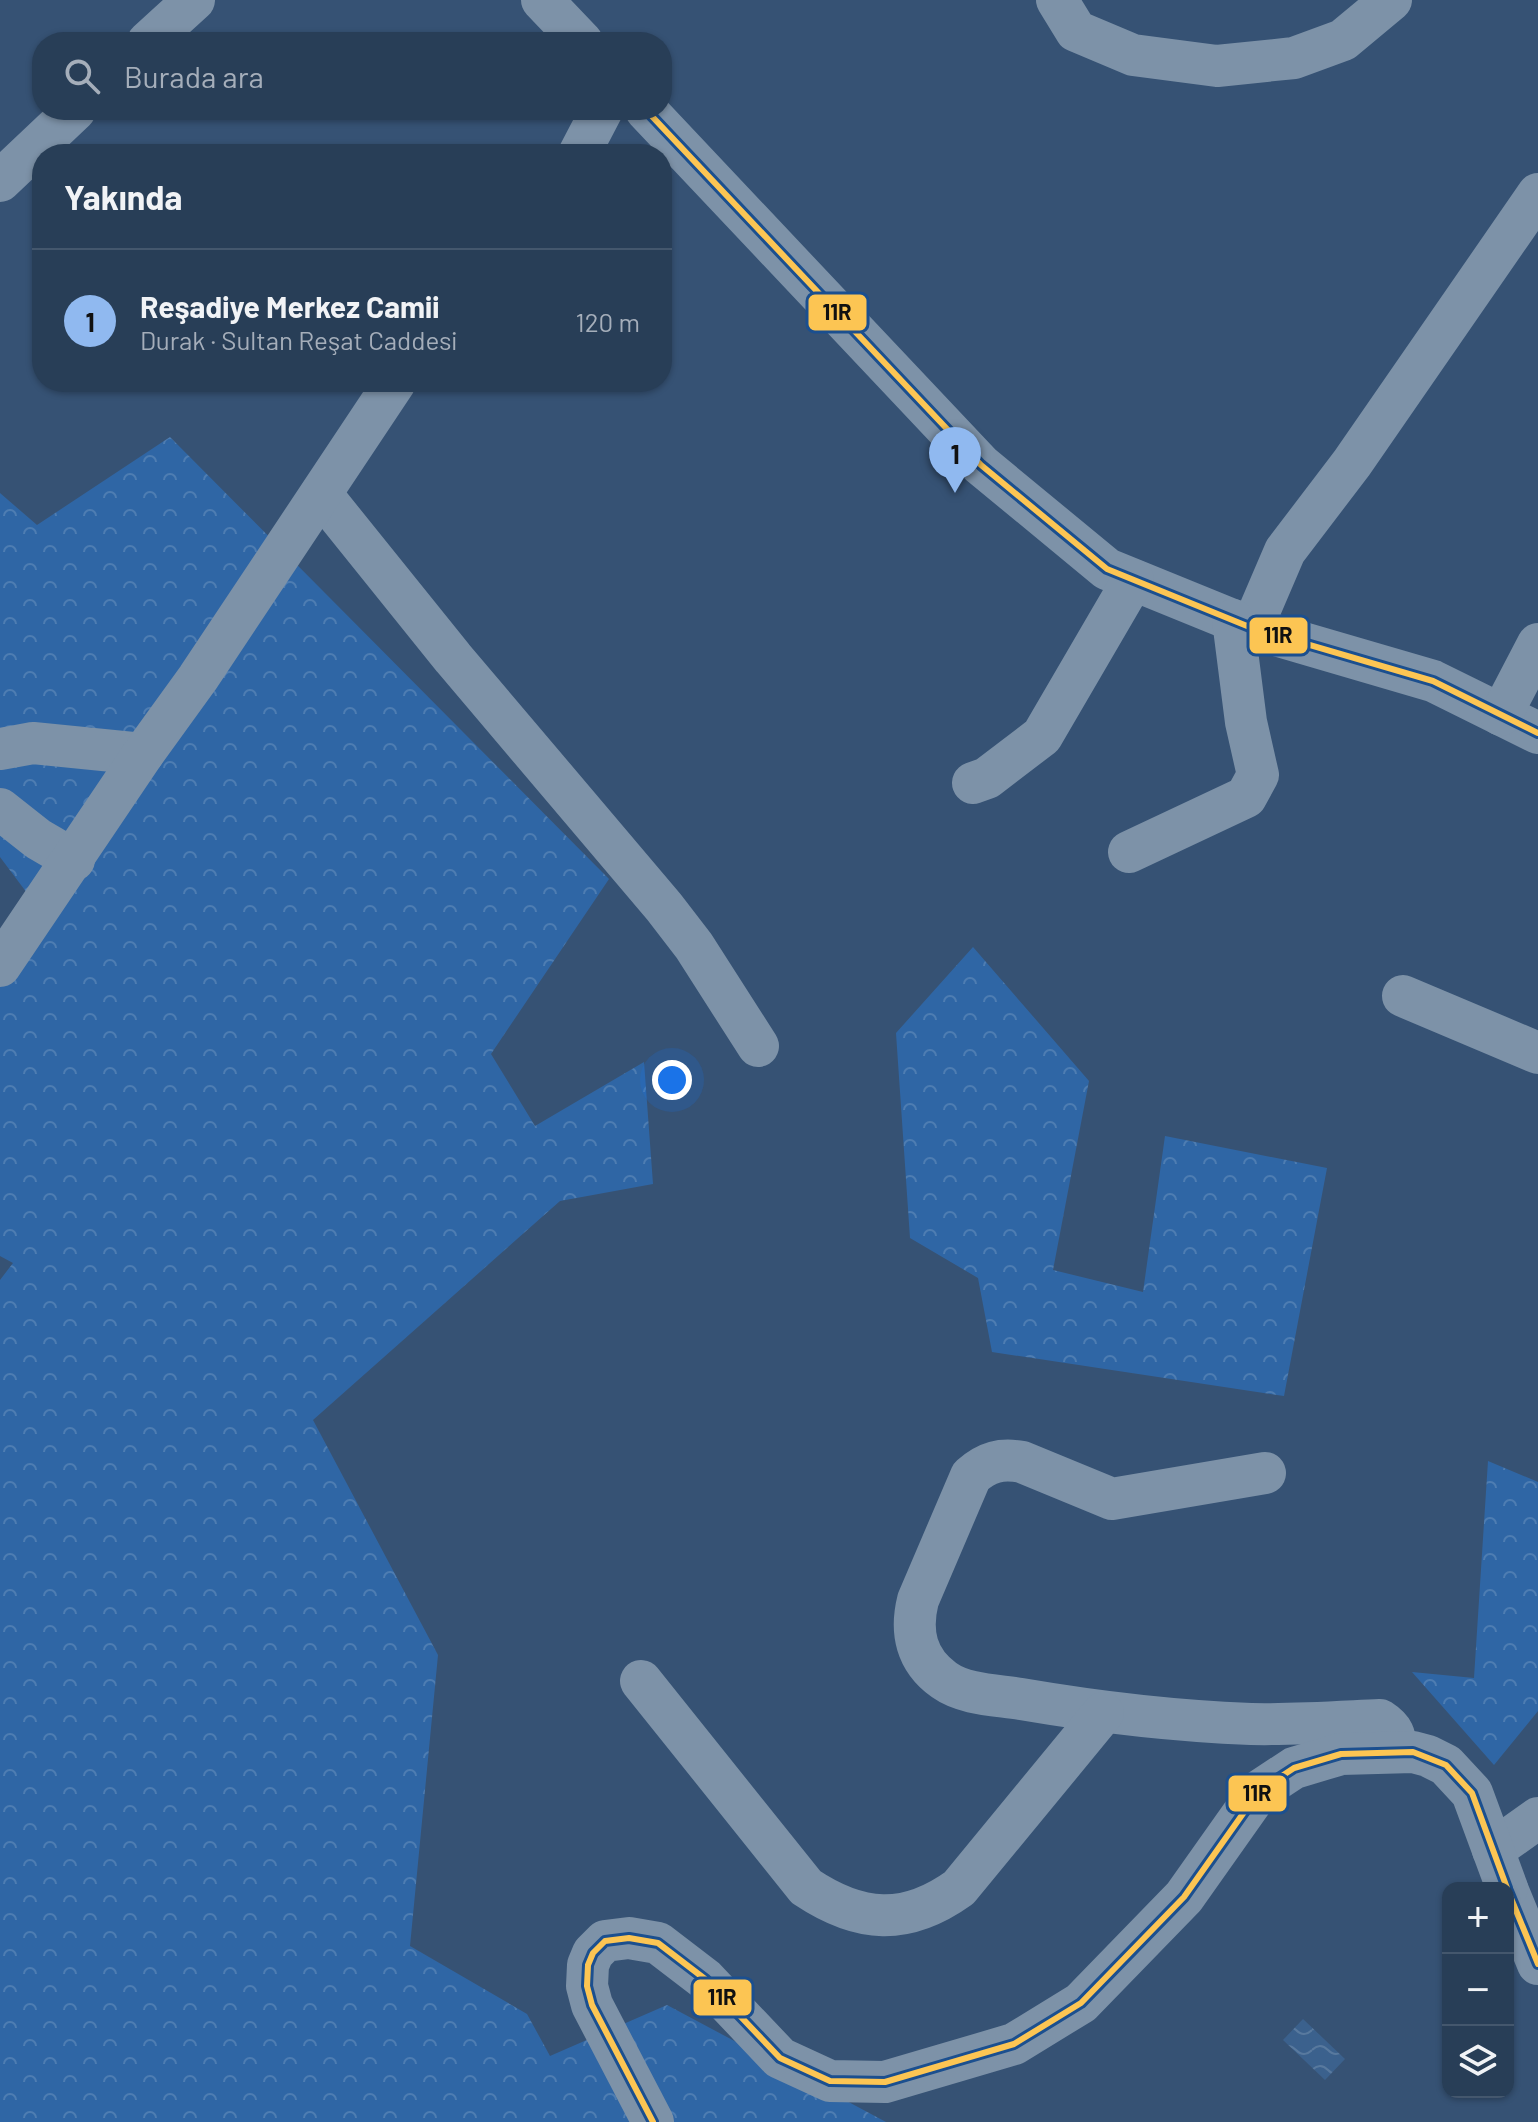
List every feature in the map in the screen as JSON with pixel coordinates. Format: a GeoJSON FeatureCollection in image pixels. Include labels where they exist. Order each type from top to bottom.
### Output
{"type":"FeatureCollection","features":[{"type":"Feature","properties":{"kind":"street"},"geometry":{"type":"LineString","coordinates":[[159,32],[194,0]]}},
{"type":"Feature","properties":{"kind":"street"},"geometry":{"type":"LineString","coordinates":[[542,0],[572,32]]}},
{"type":"Feature","properties":{"kind":"street"},"geometry":{"type":"LineString","coordinates":[[1057,0],[1076,31],[1133,55],[1217,66],[1294,58],[1343,40],[1391,0]]}},
{"type":"Feature","properties":{"kind":"street"},"geometry":{"type":"LineString","coordinates":[[39,144],[64,120]]}},
{"type":"Feature","properties":{"kind":"street"},"geometry":{"type":"LineString","coordinates":[[584,144],[597,120]]}},
{"type":"Feature","properties":{"kind":"street"},"geometry":{"type":"LineString","coordinates":[[655,120],[981,465],[1107,569],[1242,624],[1433,681],[1538,733]]}},
{"type":"Feature","properties":{"kind":"street"},"geometry":{"type":"LineString","coordinates":[[0,181],[32,151]]}},
{"type":"Feature","properties":{"kind":"street"},"geometry":{"type":"LineString","coordinates":[[1129,852],[1246,797],[1258,775],[1246,722],[1242,624],[1285,551],[1352,463],[1538,194]]}},
{"type":"Feature","properties":{"kind":"street"},"geometry":{"type":"LineString","coordinates":[[0,966],[198,678],[388,392]]}},
{"type":"Feature","properties":{"kind":"street"},"geometry":{"type":"LineString","coordinates":[[321,494],[453,658],[664,907],[694,946],[758,1046]]}},
{"type":"Feature","properties":{"kind":"street"},"geometry":{"type":"LineString","coordinates":[[973,783],[987,778],[1042,736],[1133,580]]}},
{"type":"Feature","properties":{"kind":"street"},"geometry":{"type":"LineString","coordinates":[[1501,715],[1538,644]]}},
{"type":"Feature","properties":{"kind":"street"},"geometry":{"type":"LineString","coordinates":[[0,749],[33,743],[143,754]]}},
{"type":"Feature","properties":{"kind":"street"},"geometry":{"type":"LineString","coordinates":[[0,809],[38,839],[74,860]]}},
{"type":"Feature","properties":{"kind":"street"},"geometry":{"type":"LineString","coordinates":[[1403,996],[1538,1053]]}},
{"type":"Feature","properties":{"kind":"street"},"geometry":{"type":"LineString","coordinates":[[1265,1473],[1112,1499],[1022,1462],[1008,1459],[981,1467],[971,1476],[918,1600],[914,1618],[915,1636],[922,1657],[933,1671],[961,1689],[1103,1713],[1253,1724],[1380,1720],[1390,1726],[1395,1735],[1397,1751]]}},
{"type":"Feature","properties":{"kind":"street"},"geometry":{"type":"LineString","coordinates":[[641,1681],[806,1887],[851,1911],[877,1916],[921,1910],[959,1888],[1103,1713]]}},
{"type":"Feature","properties":{"kind":"street"},"geometry":{"type":"LineString","coordinates":[[653,2122],[592,2005],[587,1986],[588,1965],[593,1953],[605,1941],[629,1938],[658,1943],[705,1979],[780,2058],[830,2081],[885,2082],[1014,2044],[1081,2003],[1184,1897],[1259,1791],[1294,1768],[1329,1757],[1397,1751],[1428,1756],[1446,1765],[1462,1780],[1472,1793],[1538,1964]]}},
{"type":"Feature","properties":{"kind":"street"},"geometry":{"type":"LineString","coordinates":[[1503,1876],[1538,1818]]}},
{"type":"Feature","properties":{"kind":"green space"},"geometry":{"type":"Polygon","coordinates":[[[170,437],[609,879],[491,1054],[535,1126],[644,1062],[653,1184],[560,1201],[313,1420],[438,1655],[410,1946],[527,2014],[550,2056],[667,2005],[886,2122],[0,2122],[0,1280],[13,1263],[0,1256],[0,942],[36,905],[0,857],[0,493],[37,525],[170,437]]]}},
{"type":"Feature","properties":{"kind":"green space"},"geometry":{"type":"Polygon","coordinates":[[[973,947],[1089,1081],[1053,1270],[1143,1292],[1165,1136],[1327,1168],[1284,1396],[992,1352],[978,1278],[910,1238],[896,1033],[973,947]]]}},
{"type":"Feature","properties":{"kind":"green space"},"geometry":{"type":"Polygon","coordinates":[[[1488,1461],[1538,1482],[1538,1711],[1494,1765],[1412,1672],[1474,1678],[1488,1461]]]}},
{"type":"Feature","properties":{"kind":"water"},"geometry":{"type":"Polygon","coordinates":[[[1303,2019],[1345,2059],[1325,2080],[1283,2040],[1303,2019]]]}},
{"type":"Feature","properties":{"kind":"transit line","name":"11R"},"geometry":{"type":"LineString","coordinates":[[655,120],[981,465],[1107,569],[1252,628],[1433,681],[1538,733]]}},
{"type":"Feature","properties":{"kind":"transit line","name":"11R"},"geometry":{"type":"LineString","coordinates":[[653,2122],[592,2005],[587,1986],[588,1965],[593,1953],[605,1941],[629,1938],[658,1943],[705,1979],[780,2058],[830,2081],[885,2082],[1014,2044],[1081,2003],[1184,1897],[1259,1791],[1294,1768],[1341,1754],[1413,1752],[1446,1765],[1472,1793],[1505,1882]]}},
{"type":"Feature","properties":{"kind":"transit line","name":"11R"},"geometry":{"type":"LineString","coordinates":[[1514,1906],[1538,1964]]}},
{"type":"Feature","properties":{"kind":"place","name":"Reşadiye Merkez Camii"},"geometry":{"type":"Point","coordinates":[955,493]}}]}
